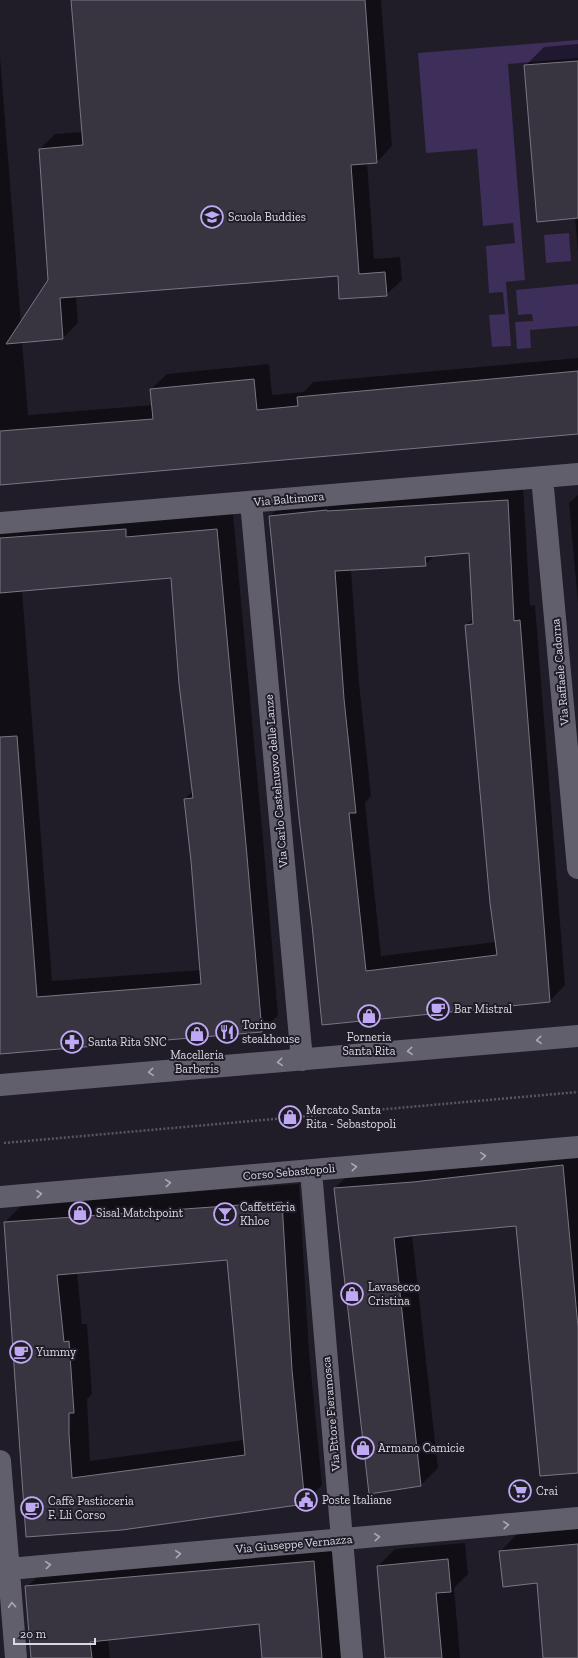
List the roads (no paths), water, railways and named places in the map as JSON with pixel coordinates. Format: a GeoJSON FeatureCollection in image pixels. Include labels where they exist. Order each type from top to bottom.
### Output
{"type":"FeatureCollection","features":[{"type":"Feature","properties":{"kind":"street","name":"Via Baltimora"},"geometry":{"type":"LineString","coordinates":[[0,524],[578,474]]}},
{"type":"Feature","properties":{"kind":"street","name":"Via Raffaele Cadorna"},"geometry":{"type":"LineString","coordinates":[[542,477],[578,868]]}},
{"type":"Feature","properties":{"kind":"street","name":"Via Carlo Castelnuovo delle Lanze"},"geometry":{"type":"LineString","coordinates":[[251,502],[302,1060]]}},
{"type":"Feature","properties":{"kind":"street"},"geometry":{"type":"LineString","coordinates":[[0,1085],[578,1036]]}},
{"type":"Feature","properties":{"kind":"street","name":"Corso Sebastopoli"},"geometry":{"type":"LineString","coordinates":[[0,1197],[578,1147]]}},
{"type":"Feature","properties":{"kind":"street","name":"Via Ettore Fieramosca"},"geometry":{"type":"LineString","coordinates":[[311,1171],[352,1658]]}},
{"type":"Feature","properties":{"kind":"street"},"geometry":{"type":"LineString","coordinates":[[0,1461],[5,1566],[16,1658]]}},
{"type":"Feature","properties":{"kind":"street","name":"Via Giuseppe Vernazza"},"geometry":{"type":"LineString","coordinates":[[5,1566],[342,1539],[578,1518]]}},
{"type":"Feature","properties":{"kind":"place","name":"Scuola Buddies"},"geometry":{"type":"Point","coordinates":[212,217]}},
{"type":"Feature","properties":{"kind":"place","name":"Bar Mistral"},"geometry":{"type":"Point","coordinates":[438,1009]}},
{"type":"Feature","properties":{"kind":"place","name":"Forneria Santa Rita"},"geometry":{"type":"Point","coordinates":[369,1016]}},
{"type":"Feature","properties":{"kind":"place","name":"Torino steakhouse"},"geometry":{"type":"Point","coordinates":[227,1032]}},
{"type":"Feature","properties":{"kind":"place","name":"Macelleria Barberis"},"geometry":{"type":"Point","coordinates":[197,1034]}},
{"type":"Feature","properties":{"kind":"place","name":"Santa Rita SNC"},"geometry":{"type":"Point","coordinates":[72,1042]}},
{"type":"Feature","properties":{"kind":"place","name":"Mercato Santa Rita - Sebastopoli"},"geometry":{"type":"Point","coordinates":[290,1117]}},
{"type":"Feature","properties":{"kind":"place","name":"Sisal Matchpoint"},"geometry":{"type":"Point","coordinates":[80,1213]}},
{"type":"Feature","properties":{"kind":"place","name":"Caffetteria Khloe"},"geometry":{"type":"Point","coordinates":[225,1214]}},
{"type":"Feature","properties":{"kind":"place","name":"Lavasecco Cristina"},"geometry":{"type":"Point","coordinates":[352,1294]}},
{"type":"Feature","properties":{"kind":"place","name":"Yummy"},"geometry":{"type":"Point","coordinates":[21,1352]}},
{"type":"Feature","properties":{"kind":"place","name":"Armano Camicie"},"geometry":{"type":"Point","coordinates":[363,1448]}},
{"type":"Feature","properties":{"kind":"place","name":"Crai"},"geometry":{"type":"Point","coordinates":[520,1491]}},
{"type":"Feature","properties":{"kind":"place","name":"Poste Italiane"},"geometry":{"type":"Point","coordinates":[306,1500]}},
{"type":"Feature","properties":{"kind":"place","name":"Caffè Pasticceria F. Lli Corso"},"geometry":{"type":"Point","coordinates":[32,1508]}}]}
